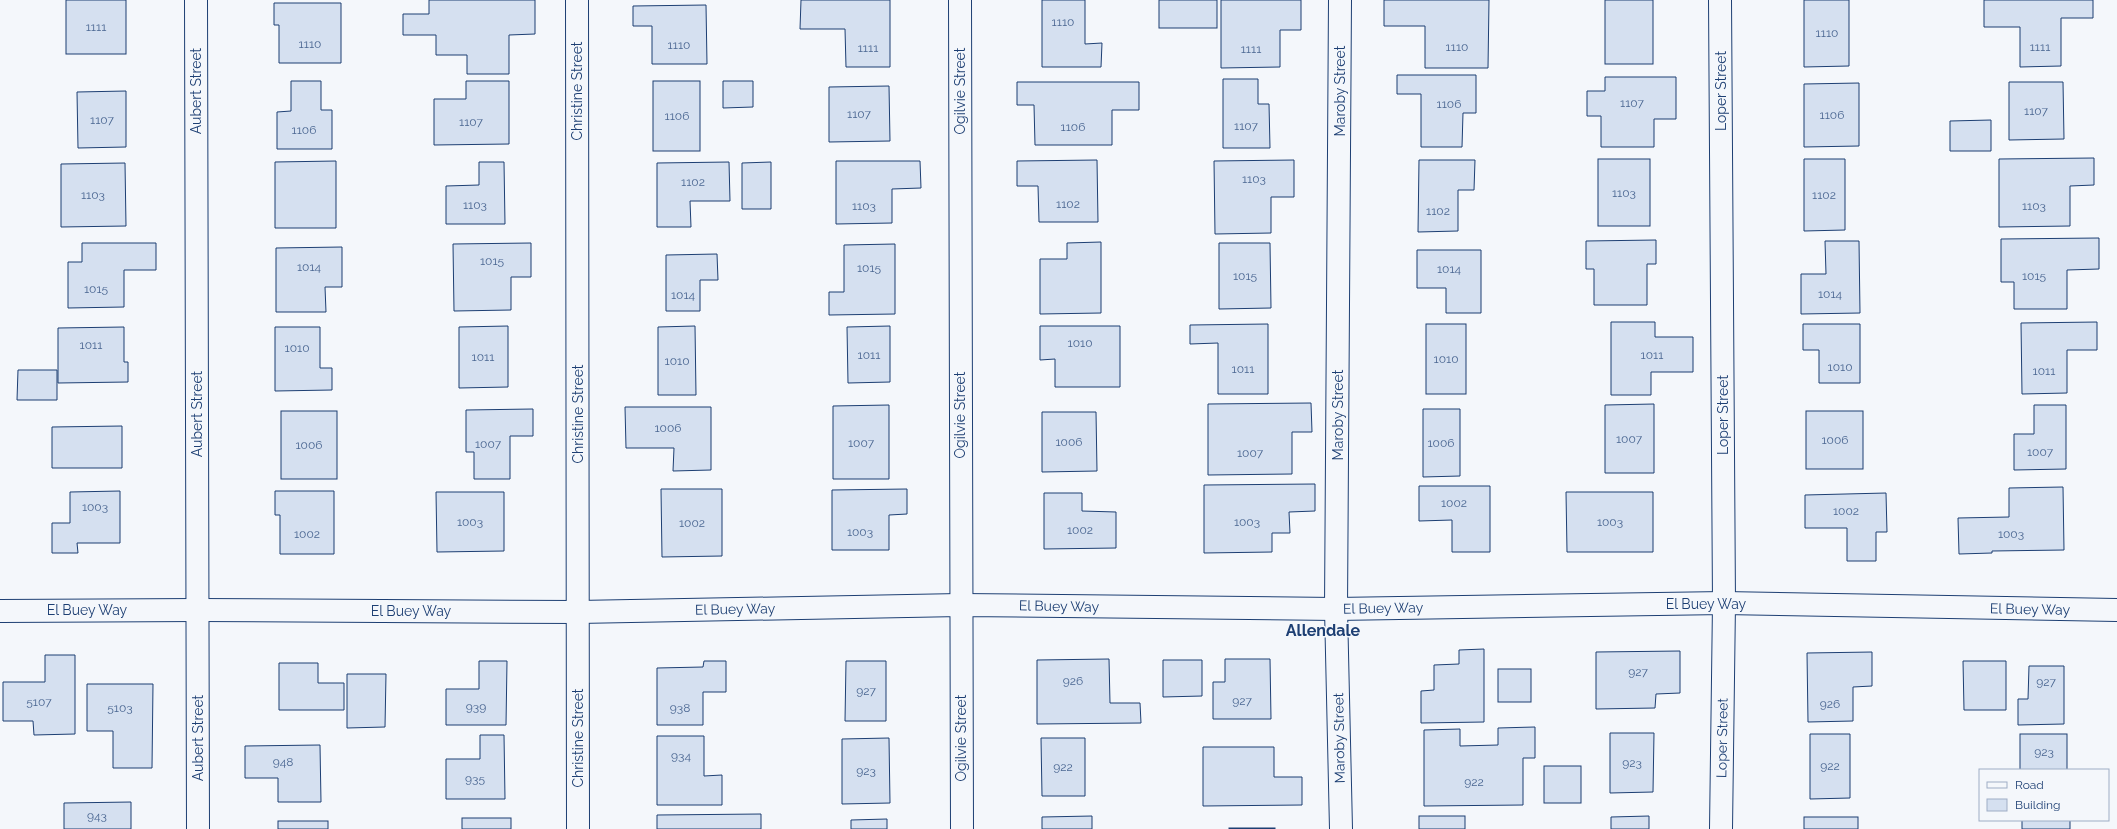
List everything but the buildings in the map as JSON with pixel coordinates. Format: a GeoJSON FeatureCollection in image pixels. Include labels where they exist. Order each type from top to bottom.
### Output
{"type":"FeatureCollection","features":[{"type":"Feature","properties":{"kind":"street","name":"Aubert Street"},"geometry":{"type":"LineString","coordinates":[[196,0],[198,829]]}},
{"type":"Feature","properties":{"kind":"street","name":"Christine Street"},"geometry":{"type":"LineString","coordinates":[[577,0],[578,829]]}},
{"type":"Feature","properties":{"kind":"street","name":"Ogilvie Street"},"geometry":{"type":"LineString","coordinates":[[960,0],[960,605],[962,829]]}},
{"type":"Feature","properties":{"kind":"street","name":"Maroby Street"},"geometry":{"type":"LineString","coordinates":[[1340,0],[1336,609],[1341,829]]}},
{"type":"Feature","properties":{"kind":"street","name":"Loper Street"},"geometry":{"type":"LineString","coordinates":[[1720,0],[1724,603],[1721,829]]}},
{"type":"Feature","properties":{"kind":"street","name":"El Buey Way"},"geometry":{"type":"LineString","coordinates":[[0,611],[198,610],[578,612],[960,605],[1336,609],[1724,603],[2117,610]]}},
{"type":"Feature","properties":{"kind":"district","name":"Allendale"},"geometry":{"type":"Point","coordinates":[1323,630]}}]}
